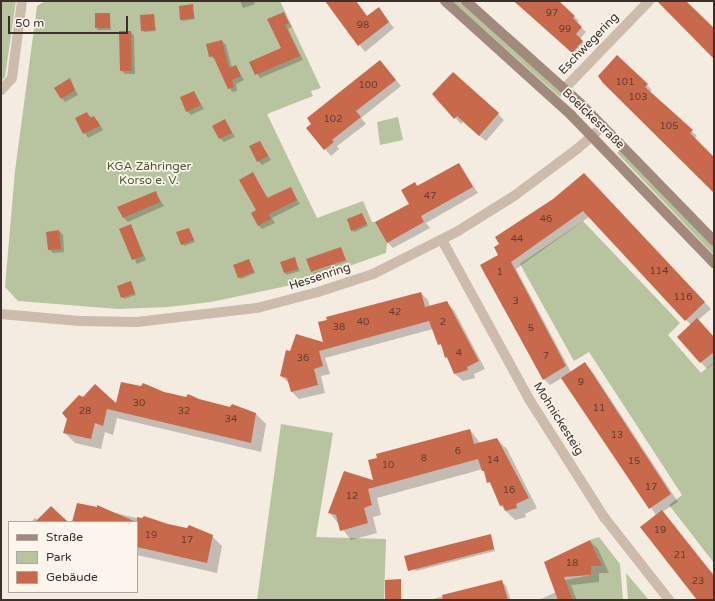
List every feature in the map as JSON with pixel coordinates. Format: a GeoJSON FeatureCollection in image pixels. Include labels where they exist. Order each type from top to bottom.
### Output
{"type":"FeatureCollection","features":[{"type":"Feature","properties":{"kind":"main road","name":"Boelckestraße"},"geometry":{"type":"LineString","coordinates":[[445,1],[592,136],[714,263]]}},
{"type":"Feature","properties":{"kind":"main road","name":"Boelckestraße"},"geometry":{"type":"LineString","coordinates":[[466,1],[603,126],[714,242]]}},
{"type":"Feature","properties":{"kind":"street"},"geometry":{"type":"LineString","coordinates":[[1,90],[12,78],[22,1]]}},
{"type":"Feature","properties":{"kind":"street","name":"Eschwegering"},"geometry":{"type":"LineString","coordinates":[[564,89],[649,1]]}},
{"type":"Feature","properties":{"kind":"street","name":"Hessenring"},"geometry":{"type":"LineString","coordinates":[[1,314],[80,321],[137,322],[257,308],[373,274],[442,240],[514,196],[603,126]]}},
{"type":"Feature","properties":{"kind":"street","name":"Mohnickesteig"},"geometry":{"type":"LineString","coordinates":[[442,240],[533,406],[604,517],[669,600]]}},
{"type":"Feature","properties":{"kind":"green space"},"geometry":{"type":"Polygon","coordinates":[[[1,1],[16,1],[5,77],[1,81],[1,1]]]}},
{"type":"Feature","properties":{"kind":"green space","name":"KGA Zähringer Korso e. V."},"geometry":{"type":"Polygon","coordinates":[[[45,1],[280,1],[321,88],[311,91],[313,96],[267,114],[317,218],[363,201],[372,222],[375,222],[387,243],[386,253],[301,283],[211,302],[168,307],[118,309],[18,301],[5,287],[15,171],[37,6],[45,1]]]}},
{"type":"Feature","properties":{"kind":"green space"},"geometry":{"type":"Polygon","coordinates":[[[452,1],[461,1],[564,93],[560,97],[452,1]]]}},
{"type":"Feature","properties":{"kind":"green space"},"geometry":{"type":"Polygon","coordinates":[[[398,117],[403,140],[380,145],[377,122],[398,117]]]}},
{"type":"Feature","properties":{"kind":"green space"},"geometry":{"type":"Polygon","coordinates":[[[621,149],[714,247],[714,255],[617,153],[621,149]]]}},
{"type":"Feature","properties":{"kind":"green space"},"geometry":{"type":"Polygon","coordinates":[[[583,221],[680,323],[668,335],[701,373],[714,362],[714,563],[669,505],[682,495],[589,352],[574,361],[520,264],[583,221]]]}},
{"type":"Feature","properties":{"kind":"green space"},"geometry":{"type":"Polygon","coordinates":[[[281,424],[333,433],[316,537],[386,539],[384,600],[257,600],[281,424]]]}},
{"type":"Feature","properties":{"kind":"green space"},"geometry":{"type":"Polygon","coordinates":[[[599,537],[620,564],[623,600],[573,600],[565,580],[591,575],[591,566],[599,559],[590,540],[599,537]]]}},
{"type":"Feature","properties":{"kind":"green space"},"geometry":{"type":"Polygon","coordinates":[[[626,573],[649,600],[628,600],[626,573]]]}},
{"type":"Feature","properties":{"kind":"building"},"geometry":{"type":"Polygon","coordinates":[[[325,1],[356,1],[367,16],[379,7],[389,22],[358,46],[325,1]]]}},
{"type":"Feature","properties":{"kind":"building"},"geometry":{"type":"Polygon","coordinates":[[[514,1],[559,1],[575,16],[573,18],[582,27],[576,34],[583,41],[572,53],[514,1]]]}},
{"type":"Feature","properties":{"kind":"building"},"geometry":{"type":"Polygon","coordinates":[[[657,1],[686,1],[714,28],[714,59],[657,1]]]}},
{"type":"Feature","properties":{"kind":"building"},"geometry":{"type":"Polygon","coordinates":[[[193,4],[194,18],[180,20],[179,6],[193,4]]]}},
{"type":"Feature","properties":{"kind":"building"},"geometry":{"type":"Polygon","coordinates":[[[284,12],[289,23],[285,25],[300,56],[255,75],[249,62],[281,48],[267,19],[284,12]]]}},
{"type":"Feature","properties":{"kind":"building"},"geometry":{"type":"Polygon","coordinates":[[[95,13],[110,13],[110,28],[95,28],[95,13]]]}},
{"type":"Feature","properties":{"kind":"building"},"geometry":{"type":"Polygon","coordinates":[[[154,14],[155,30],[141,31],[140,15],[154,14]]]}},
{"type":"Feature","properties":{"kind":"building"},"geometry":{"type":"Polygon","coordinates":[[[119,31],[131,31],[132,71],[120,71],[119,31]]]}},
{"type":"Feature","properties":{"kind":"building"},"geometry":{"type":"Polygon","coordinates":[[[222,40],[229,68],[236,65],[241,76],[232,80],[234,87],[228,89],[213,56],[209,57],[206,44],[222,40]]]}},
{"type":"Feature","properties":{"kind":"building"},"geometry":{"type":"Polygon","coordinates":[[[617,55],[648,84],[645,87],[693,130],[690,133],[714,157],[714,193],[603,83],[598,76],[617,55]]]}},
{"type":"Feature","properties":{"kind":"building"},"geometry":{"type":"Polygon","coordinates":[[[380,60],[396,80],[356,111],[361,117],[332,140],[334,142],[324,150],[306,128],[311,124],[307,118],[380,60]]]}},
{"type":"Feature","properties":{"kind":"building"},"geometry":{"type":"Polygon","coordinates":[[[453,72],[499,113],[479,136],[457,116],[454,119],[432,94],[453,72]]]}},
{"type":"Feature","properties":{"kind":"building"},"geometry":{"type":"Polygon","coordinates":[[[70,78],[75,90],[61,99],[54,88],[70,78]]]}},
{"type":"Feature","properties":{"kind":"building"},"geometry":{"type":"Polygon","coordinates":[[[194,91],[201,105],[186,112],[180,97],[194,91]]]}},
{"type":"Feature","properties":{"kind":"building"},"geometry":{"type":"Polygon","coordinates":[[[87,112],[90,118],[94,116],[100,126],[83,134],[75,118],[87,112]]]}},
{"type":"Feature","properties":{"kind":"building"},"geometry":{"type":"Polygon","coordinates":[[[225,119],[232,133],[219,139],[212,126],[225,119]]]}},
{"type":"Feature","properties":{"kind":"building"},"geometry":{"type":"Polygon","coordinates":[[[260,141],[268,156],[257,162],[249,146],[260,141]]]}},
{"type":"Feature","properties":{"kind":"building"},"geometry":{"type":"Polygon","coordinates":[[[459,163],[473,187],[421,216],[424,222],[387,243],[375,222],[409,204],[401,190],[415,182],[417,186],[459,163]]]}},
{"type":"Feature","properties":{"kind":"building"},"geometry":{"type":"Polygon","coordinates":[[[253,172],[267,198],[291,187],[297,200],[269,214],[271,219],[258,226],[251,213],[256,210],[239,180],[253,172]]]}},
{"type":"Feature","properties":{"kind":"building"},"geometry":{"type":"Polygon","coordinates":[[[584,173],[705,302],[685,321],[583,211],[511,262],[566,366],[543,380],[480,265],[498,255],[494,247],[499,244],[495,237],[553,199],[584,173]]]}},
{"type":"Feature","properties":{"kind":"building"},"geometry":{"type":"Polygon","coordinates":[[[156,191],[160,202],[123,218],[117,207],[156,191]]]}},
{"type":"Feature","properties":{"kind":"building"},"geometry":{"type":"Polygon","coordinates":[[[362,213],[367,224],[351,231],[347,219],[362,213]]]}},
{"type":"Feature","properties":{"kind":"building"},"geometry":{"type":"Polygon","coordinates":[[[131,224],[143,256],[132,260],[119,229],[131,224]]]}},
{"type":"Feature","properties":{"kind":"building"},"geometry":{"type":"Polygon","coordinates":[[[189,228],[194,240],[181,245],[176,232],[189,228]]]}},
{"type":"Feature","properties":{"kind":"building"},"geometry":{"type":"Polygon","coordinates":[[[59,230],[61,249],[48,250],[46,232],[59,230]]]}},
{"type":"Feature","properties":{"kind":"building"},"geometry":{"type":"Polygon","coordinates":[[[341,247],[346,260],[311,272],[306,259],[341,247]]]}},
{"type":"Feature","properties":{"kind":"building"},"geometry":{"type":"Polygon","coordinates":[[[295,257],[298,269],[284,273],[280,262],[295,257]]]}},
{"type":"Feature","properties":{"kind":"building"},"geometry":{"type":"Polygon","coordinates":[[[249,259],[254,272],[238,278],[233,265],[249,259]]]}},
{"type":"Feature","properties":{"kind":"building"},"geometry":{"type":"Polygon","coordinates":[[[131,281],[135,293],[121,298],[117,286],[131,281]]]}},
{"type":"Feature","properties":{"kind":"building"},"geometry":{"type":"Polygon","coordinates":[[[421,292],[425,307],[447,301],[479,361],[467,367],[468,370],[454,374],[447,357],[445,358],[441,344],[438,345],[429,321],[319,351],[323,366],[314,369],[318,385],[291,392],[287,378],[280,376],[286,350],[290,351],[296,334],[323,342],[318,322],[327,320],[326,317],[421,292]]]}},
{"type":"Feature","properties":{"kind":"building"},"geometry":{"type":"Polygon","coordinates":[[[697,318],[714,337],[714,352],[700,363],[677,337],[697,318]]]}},
{"type":"Feature","properties":{"kind":"building"},"geometry":{"type":"Polygon","coordinates":[[[585,362],[671,494],[649,509],[561,378],[585,362]]]}},
{"type":"Feature","properties":{"kind":"building"},"geometry":{"type":"Polygon","coordinates":[[[121,382],[141,386],[143,383],[164,392],[186,397],[188,394],[199,399],[230,407],[232,404],[256,413],[251,443],[107,409],[103,426],[95,423],[91,439],[63,433],[67,419],[62,413],[79,395],[83,397],[95,384],[116,403],[121,382]]]}},
{"type":"Feature","properties":{"kind":"building"},"geometry":{"type":"Polygon","coordinates":[[[470,429],[474,444],[497,438],[529,498],[516,504],[517,508],[505,511],[503,505],[500,506],[490,482],[487,483],[484,471],[482,471],[478,459],[368,489],[372,505],[364,508],[368,523],[340,531],[336,515],[328,513],[344,471],[373,480],[368,460],[377,458],[376,454],[470,429]]]}},
{"type":"Feature","properties":{"kind":"building"},"geometry":{"type":"Polygon","coordinates":[[[77,503],[97,507],[97,505],[134,521],[72,521],[77,503]]]}},
{"type":"Feature","properties":{"kind":"building"},"geometry":{"type":"Polygon","coordinates":[[[51,506],[67,521],[36,521],[51,506]]]}},
{"type":"Feature","properties":{"kind":"building"},"geometry":{"type":"Polygon","coordinates":[[[662,510],[714,576],[714,600],[697,600],[640,527],[662,510]]]}},
{"type":"Feature","properties":{"kind":"building"},"geometry":{"type":"Polygon","coordinates":[[[144,516],[168,524],[187,528],[189,525],[213,535],[207,563],[138,547],[137,517],[142,518],[144,516]]]}},
{"type":"Feature","properties":{"kind":"building"},"geometry":{"type":"Polygon","coordinates":[[[491,534],[494,549],[408,571],[404,556],[491,534]]]}},
{"type":"Feature","properties":{"kind":"building"},"geometry":{"type":"Polygon","coordinates":[[[590,540],[602,566],[591,566],[591,575],[564,577],[573,600],[558,600],[544,562],[590,540]]]}},
{"type":"Feature","properties":{"kind":"building"},"geometry":{"type":"Polygon","coordinates":[[[401,579],[401,600],[385,600],[385,580],[401,579]]]}},
{"type":"Feature","properties":{"kind":"building"},"geometry":{"type":"Polygon","coordinates":[[[502,580],[508,600],[443,600],[442,595],[502,580]]]}}]}
